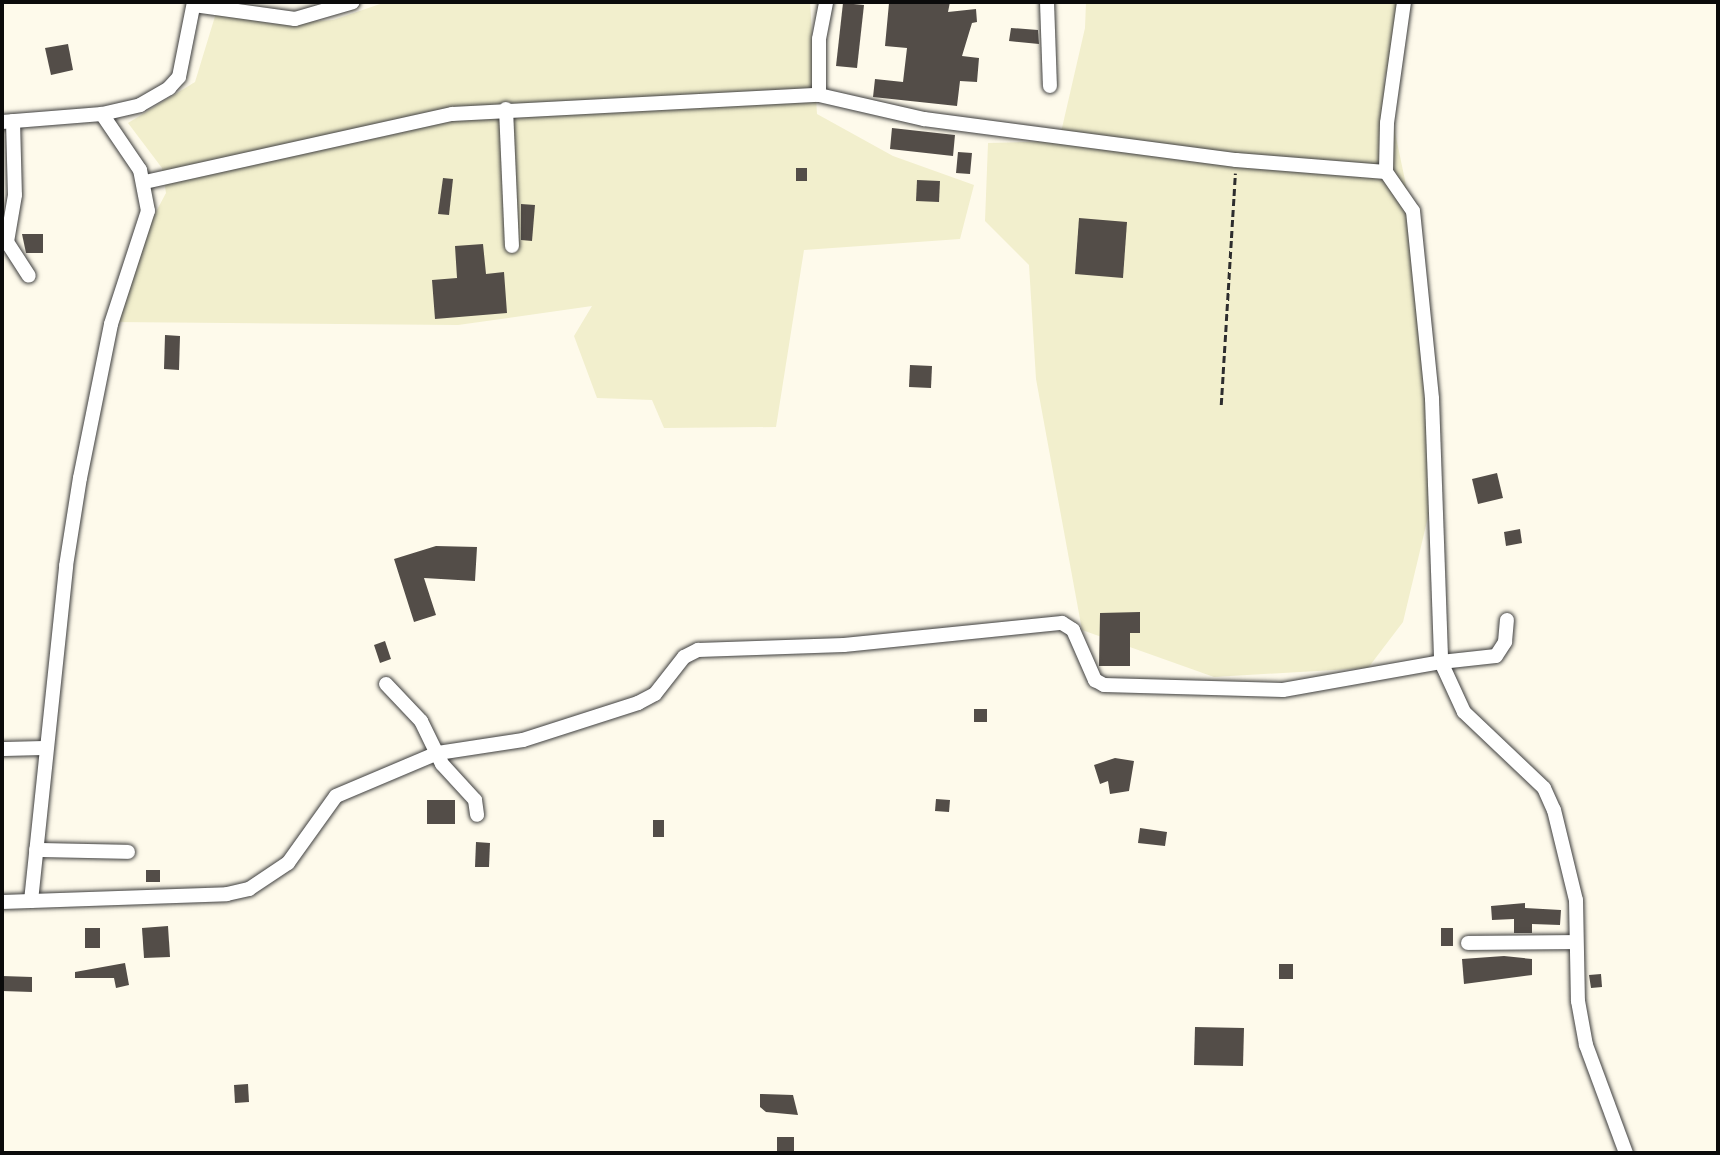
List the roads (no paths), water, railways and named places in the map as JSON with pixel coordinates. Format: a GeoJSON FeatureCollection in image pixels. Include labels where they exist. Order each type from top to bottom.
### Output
{"type":"FeatureCollection","features":[{"type":"Feature","properties":{"kind":"street"},"geometry":{"type":"LineString","coordinates":[[29,276],[7,242],[6,213],[15,195],[7,122],[102,114],[140,104],[179,77],[194,3],[295,19],[353,2]]}},
{"type":"Feature","properties":{"kind":"street"},"geometry":{"type":"LineString","coordinates":[[819,95],[819,39],[826,2]]}},
{"type":"Feature","properties":{"kind":"street"},"geometry":{"type":"LineString","coordinates":[[1047,2],[1050,86]]}},
{"type":"Feature","properties":{"kind":"street"},"geometry":{"type":"LineString","coordinates":[[1404,2],[1387,123],[1386,172],[1413,211],[1432,400],[1441,662],[1464,712],[1544,788],[1573,884],[1575,942],[1586,1045],[1626,1153]]}},
{"type":"Feature","properties":{"kind":"street"},"geometry":{"type":"LineString","coordinates":[[145,181],[452,114],[506,109],[819,95],[924,119],[1236,160],[1386,172]]}},
{"type":"Feature","properties":{"kind":"street"},"geometry":{"type":"LineString","coordinates":[[506,109],[512,246]]}},
{"type":"Feature","properties":{"kind":"street"},"geometry":{"type":"LineString","coordinates":[[31,901],[46,748],[80,478],[111,324],[148,211],[145,181],[102,114]]}},
{"type":"Feature","properties":{"kind":"street"},"geometry":{"type":"LineString","coordinates":[[2,902],[242,892],[288,863],[336,796],[438,753],[523,740],[587,723],[655,694],[684,657],[720,647],[844,645],[1062,623],[1073,630],[1099,683],[1283,690],[1441,662],[1496,656],[1504,642],[1507,620]]}},
{"type":"Feature","properties":{"kind":"street"},"geometry":{"type":"LineString","coordinates":[[386,684],[421,721],[442,764],[475,800],[477,816]]}},
{"type":"Feature","properties":{"kind":"street"},"geometry":{"type":"LineString","coordinates":[[2,749],[46,748]]}},
{"type":"Feature","properties":{"kind":"street"},"geometry":{"type":"LineString","coordinates":[[36,850],[128,852]]}},
{"type":"Feature","properties":{"kind":"street"},"geometry":{"type":"LineString","coordinates":[[1468,943],[1575,942]]}}]}
